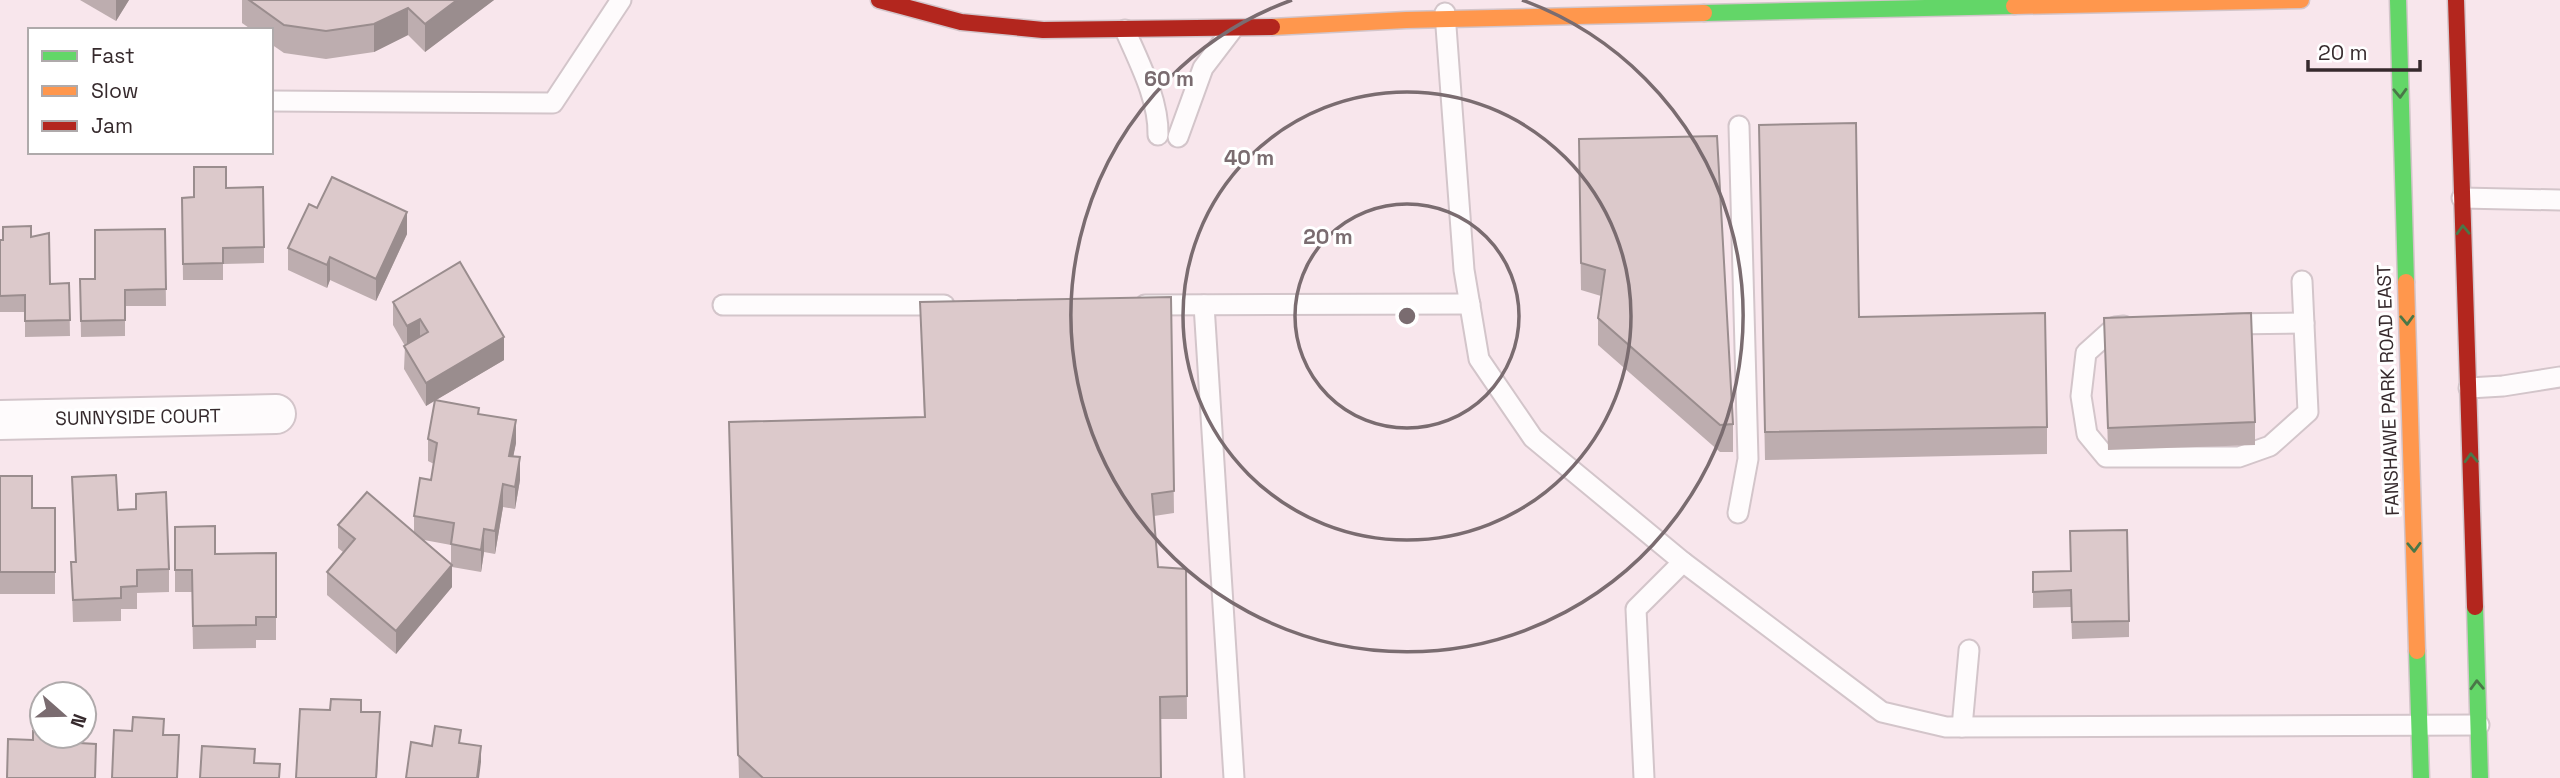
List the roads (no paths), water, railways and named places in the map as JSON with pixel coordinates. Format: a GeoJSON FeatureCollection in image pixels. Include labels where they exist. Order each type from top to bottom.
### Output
{"type":"FeatureCollection","features":[{"type":"Feature","properties":{"kind":"main road"},"geometry":{"type":"LineString","coordinates":[[879,0],[961,22],[1043,30],[1233,29],[1445,10],[2301,0]]}},
{"type":"Feature","properties":{"kind":"main road","name":"FANSHAWE PARK ROAD EAST"},"geometry":{"type":"LineString","coordinates":[[2398,0],[2421,778]]}},
{"type":"Feature","properties":{"kind":"main road"},"geometry":{"type":"LineString","coordinates":[[2456,0],[2480,778]]}},
{"type":"Feature","properties":{"kind":"street","name":"SUNNYSIDE COURT"},"geometry":{"type":"LineString","coordinates":[[0,420],[276,414]]}},
{"type":"Feature","properties":{"kind":"lane"},"geometry":{"type":"LineString","coordinates":[[273,101],[554,103],[621,0]]}},
{"type":"Feature","properties":{"kind":"lane"},"geometry":{"type":"LineString","coordinates":[[1445,10],[1464,270],[1479,359],[1533,438],[1683,562],[1882,712],[1947,727],[2479,726]]}},
{"type":"Feature","properties":{"kind":"lane"},"geometry":{"type":"LineString","coordinates":[[1125,30],[1142,67],[1159,121],[1168,136],[1203,68],[1233,29]]}},
{"type":"Feature","properties":{"kind":"lane"},"geometry":{"type":"LineString","coordinates":[[1738,513],[1748,459],[1739,126]]}},
{"type":"Feature","properties":{"kind":"lane"},"geometry":{"type":"LineString","coordinates":[[2462,198],[2560,200]]}},
{"type":"Feature","properties":{"kind":"lane"},"geometry":{"type":"LineString","coordinates":[[2142,326],[2115,327],[2086,353],[2081,396],[2087,435],[2106,457],[2239,457],[2270,446],[2308,412],[2302,281]]}},
{"type":"Feature","properties":{"kind":"lane"},"geometry":{"type":"LineString","coordinates":[[1122,305],[1470,304]]}},
{"type":"Feature","properties":{"kind":"lane"},"geometry":{"type":"LineString","coordinates":[[723,305],[957,305]]}},
{"type":"Feature","properties":{"kind":"lane"},"geometry":{"type":"LineString","coordinates":[[1205,305],[1234,778]]}},
{"type":"Feature","properties":{"kind":"lane"},"geometry":{"type":"LineString","coordinates":[[2210,325],[2304,323]]}},
{"type":"Feature","properties":{"kind":"lane"},"geometry":{"type":"LineString","coordinates":[[2469,388],[2560,377]]}},
{"type":"Feature","properties":{"kind":"lane"},"geometry":{"type":"LineString","coordinates":[[1644,778],[1636,609],[1683,562]]}},
{"type":"Feature","properties":{"kind":"lane"},"geometry":{"type":"LineString","coordinates":[[1962,727],[1969,650]]}}]}
